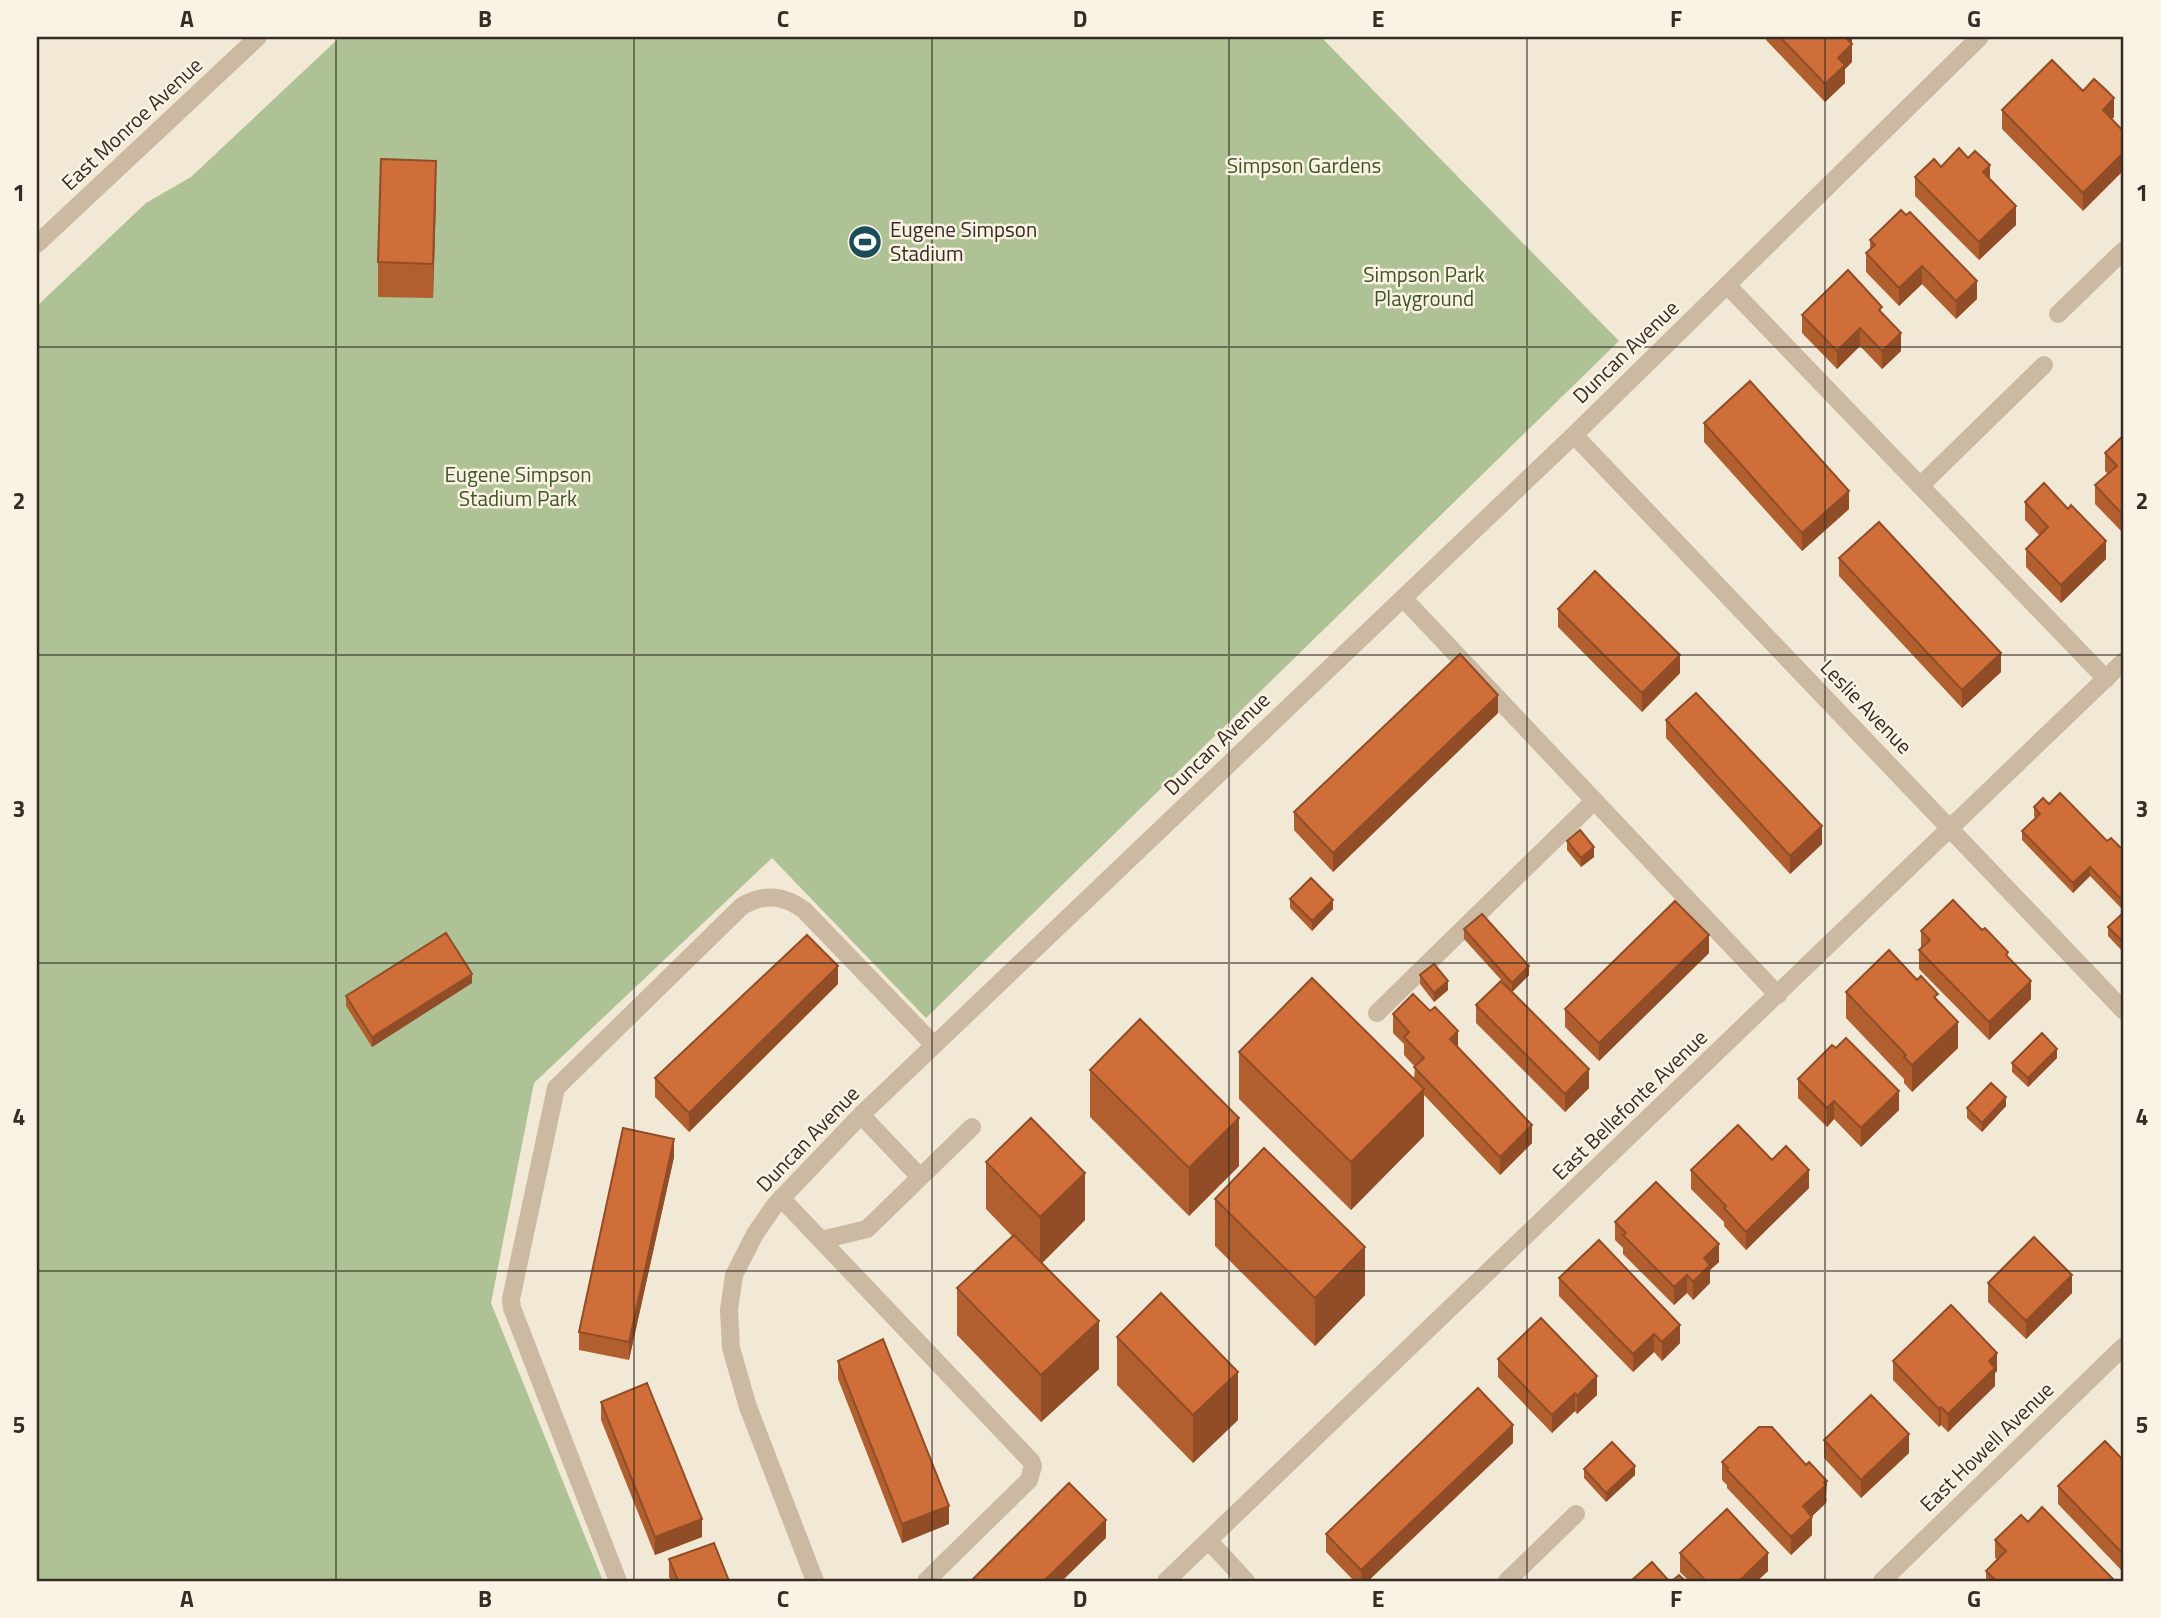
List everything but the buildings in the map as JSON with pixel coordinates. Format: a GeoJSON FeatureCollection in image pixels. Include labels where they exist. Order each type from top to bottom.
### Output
{"type":"FeatureCollection","features":[{"type":"Feature","properties":{"kind":"street","name":"East Monroe Avenue"},"geometry":{"type":"LineString","coordinates":[[37,244],[258,37]]}},
{"type":"Feature","properties":{"kind":"street","name":"Duncan Avenue"},"geometry":{"type":"LineString","coordinates":[[815,1581],[748,1407],[731,1348],[729,1310],[734,1275],[755,1234],[781,1198],[861,1115],[1574,435],[1980,37]]}},
{"type":"Feature","properties":{"kind":"street"},"geometry":{"type":"LineString","coordinates":[[2058,314],[2124,250]]}},
{"type":"Feature","properties":{"kind":"street"},"geometry":{"type":"LineString","coordinates":[[1727,285],[2106,679]]}},
{"type":"Feature","properties":{"kind":"street"},"geometry":{"type":"LineString","coordinates":[[1920,486],[2044,365]]}},
{"type":"Feature","properties":{"kind":"street","name":"Leslie Avenue"},"geometry":{"type":"LineString","coordinates":[[1574,435],[2124,1011]]}},
{"type":"Feature","properties":{"kind":"street"},"geometry":{"type":"LineString","coordinates":[[1404,598],[1778,995]]}},
{"type":"Feature","properties":{"kind":"street","name":"East Bellefonte Avenue"},"geometry":{"type":"LineString","coordinates":[[1167,1581],[2124,660]]}},
{"type":"Feature","properties":{"kind":"street"},"geometry":{"type":"LineString","coordinates":[[1377,1013],[1594,801]]}},
{"type":"Feature","properties":{"kind":"street"},"geometry":{"type":"LineString","coordinates":[[618,1581],[512,1308],[511,1299],[556,1088],[742,906],[754,899],[768,896],[792,901],[804,910],[934,1045]]}},
{"type":"Feature","properties":{"kind":"street"},"geometry":{"type":"LineString","coordinates":[[861,1115],[920,1177]]}},
{"type":"Feature","properties":{"kind":"street"},"geometry":{"type":"LineString","coordinates":[[821,1240],[867,1229],[972,1127]]}},
{"type":"Feature","properties":{"kind":"street"},"geometry":{"type":"LineString","coordinates":[[781,1198],[1033,1466],[1028,1480],[926,1581]]}},
{"type":"Feature","properties":{"kind":"street","name":"East Howell Avenue"},"geometry":{"type":"LineString","coordinates":[[1882,1581],[2124,1346]]}},
{"type":"Feature","properties":{"kind":"street"},"geometry":{"type":"LineString","coordinates":[[1507,1581],[1576,1514]]}},
{"type":"Feature","properties":{"kind":"street"},"geometry":{"type":"LineString","coordinates":[[1209,1541],[1246,1581]]}},
{"type":"Feature","properties":{"kind":"green space","name":"Eugene Simpson Stadium Park"},"geometry":{"type":"Polygon","coordinates":[[[340,37],[1321,37],[1619,341],[926,1018],[772,858],[534,1083],[491,1303],[603,1581],[37,1581],[37,306],[146,203],[191,177],[340,37]]]}},
{"type":"Feature","properties":{"kind":"place","name":"Eugene Simpson Stadium"},"geometry":{"type":"Point","coordinates":[865,242]}},
{"type":"Feature","properties":{"kind":"park label","name":"Simpson Gardens"},"geometry":{"type":"Point","coordinates":[1304,166]}},
{"type":"Feature","properties":{"kind":"park label","name":"Simpson Park Playground"},"geometry":{"type":"Point","coordinates":[1424,287]}}]}
